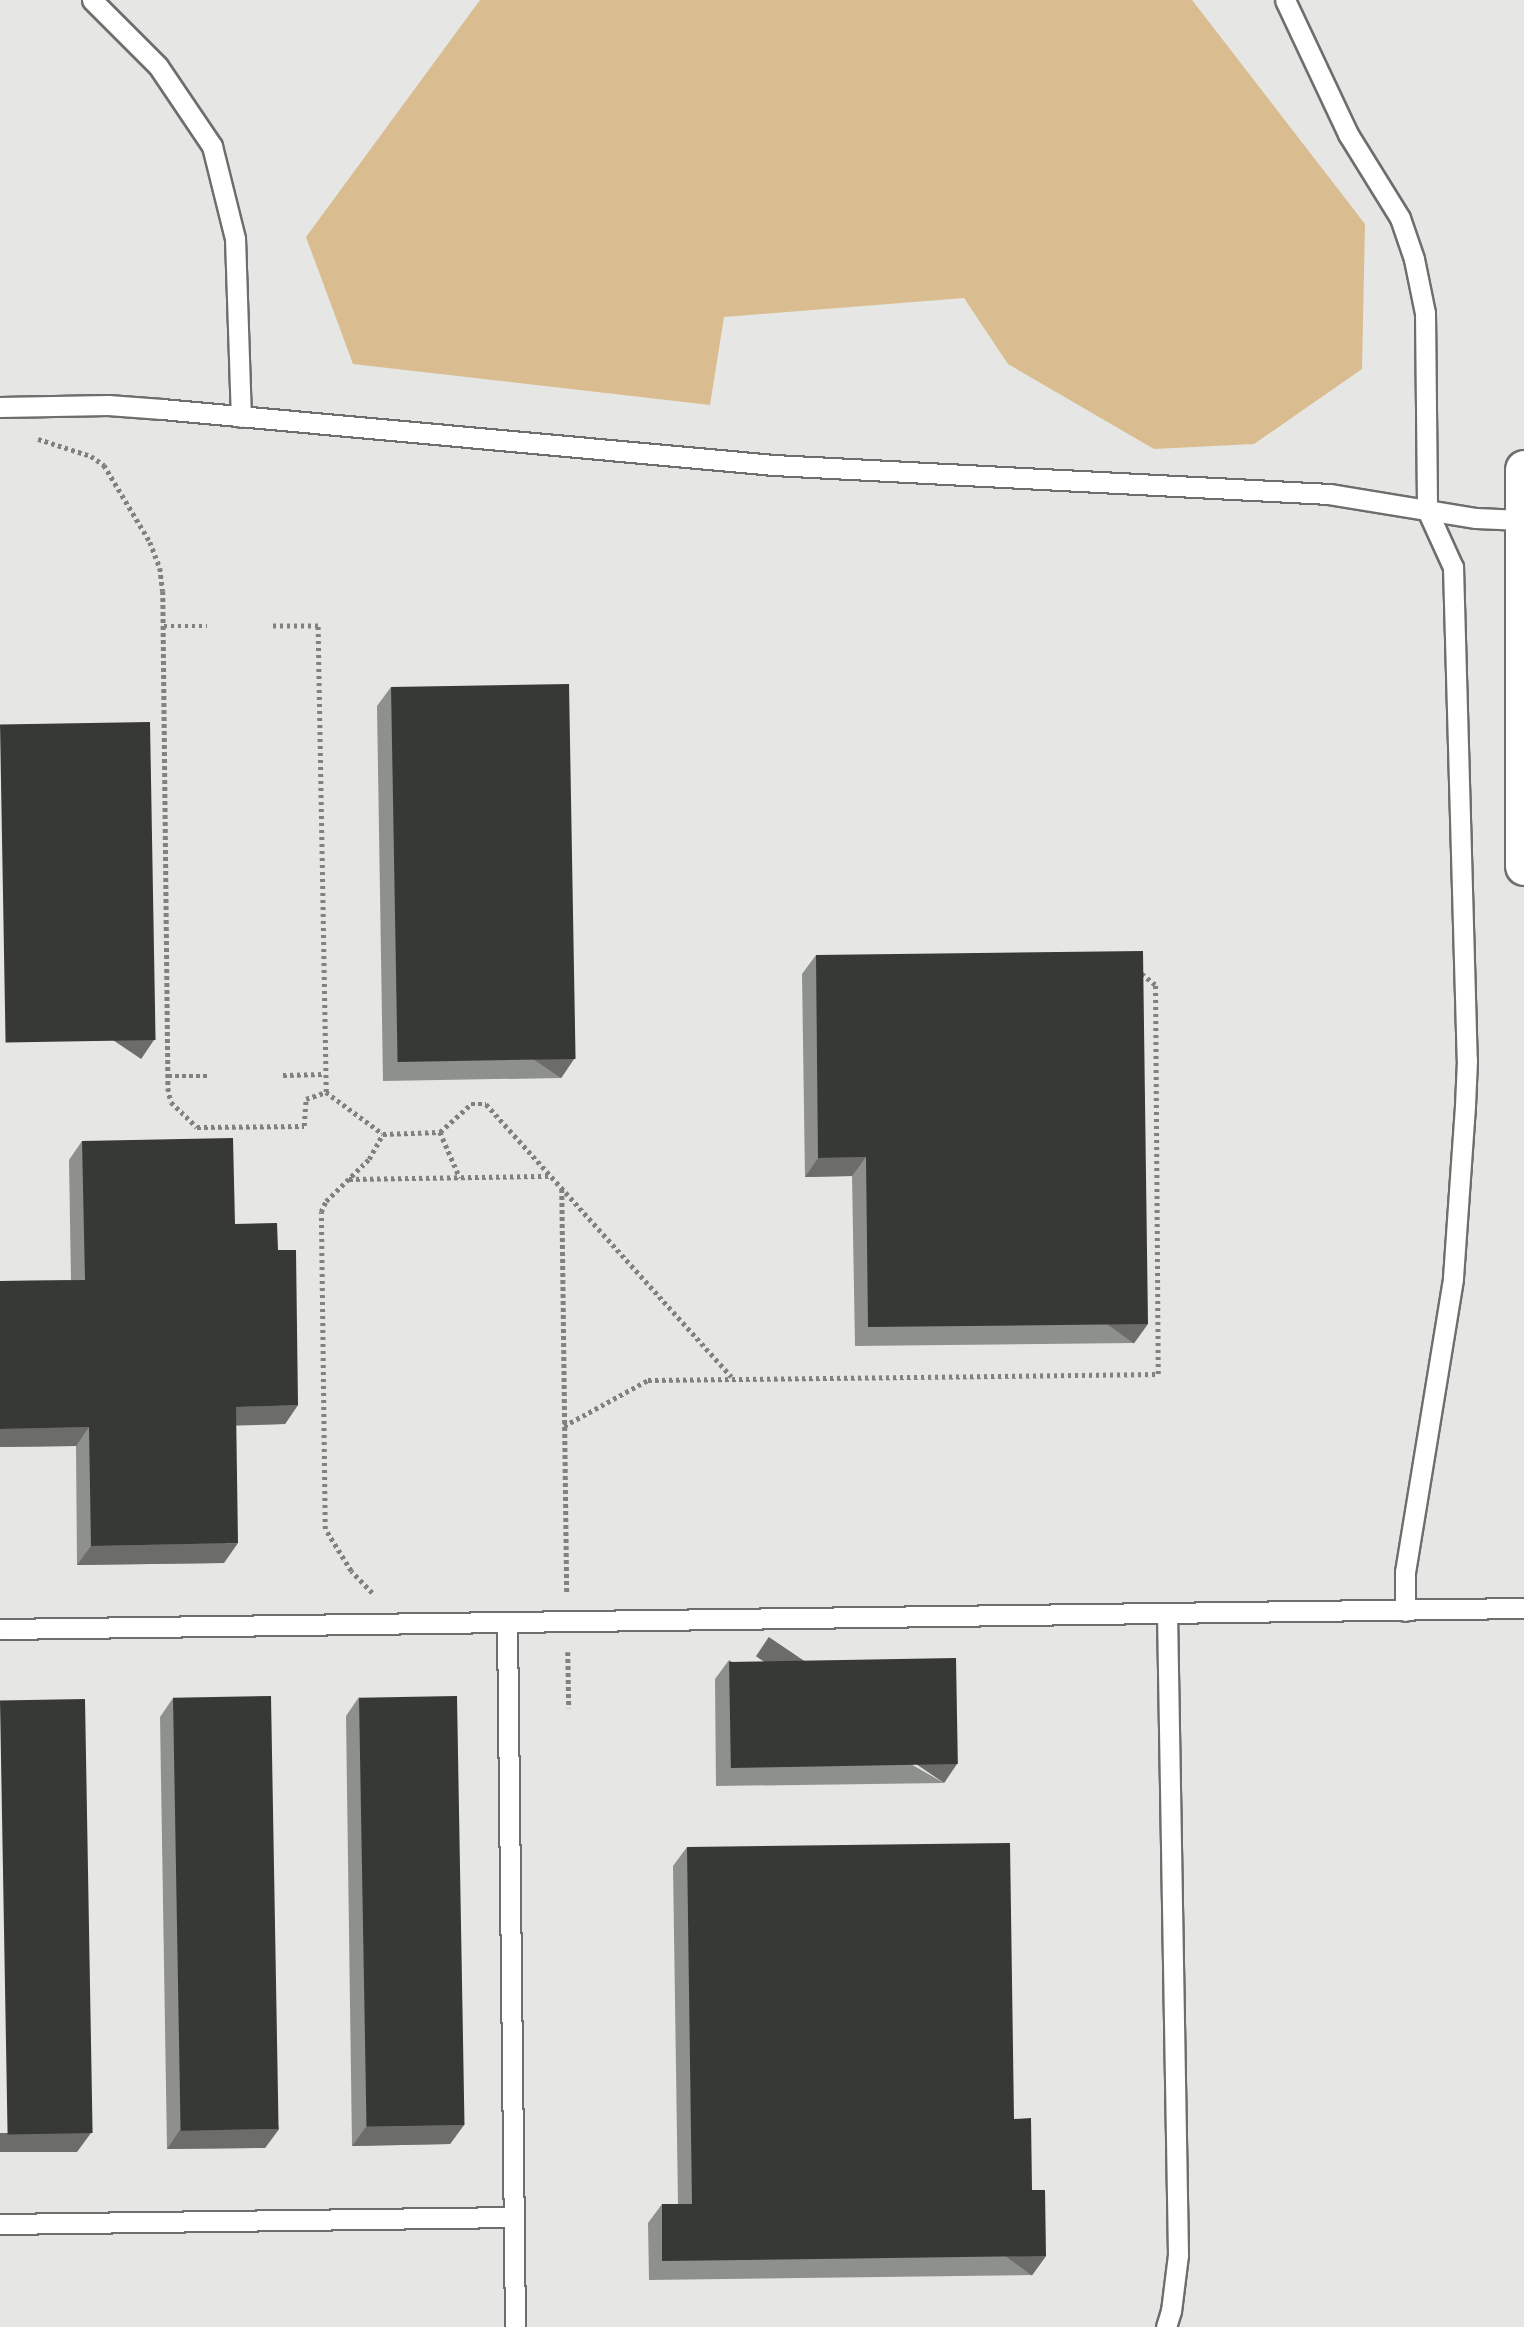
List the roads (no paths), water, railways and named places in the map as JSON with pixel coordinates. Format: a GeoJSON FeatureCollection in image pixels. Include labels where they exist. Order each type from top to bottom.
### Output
{"type":"FeatureCollection","features":[{"type":"Feature","properties":{"kind":"street"},"geometry":{"type":"LineString","coordinates":[[1524,468],[1524,866]]}},
{"type":"Feature","properties":{"kind":"lane"},"geometry":{"type":"LineString","coordinates":[[92,0],[158,66],[212,146],[235,238],[241,417]]}},
{"type":"Feature","properties":{"kind":"lane"},"geometry":{"type":"LineString","coordinates":[[1285,0],[1348,134],[1400,218],[1414,259],[1425,313],[1427,510],[1453,567],[1466,1060],[1453,1279],[1405,1572],[1405,1611]]}},
{"type":"Feature","properties":{"kind":"lane"},"geometry":{"type":"LineString","coordinates":[[0,407],[107,405],[774,465],[1328,494],[1476,518],[1522,520]]}},
{"type":"Feature","properties":{"kind":"lane"},"geometry":{"type":"LineString","coordinates":[[0,1629],[1524,1608]]}},
{"type":"Feature","properties":{"kind":"lane"},"geometry":{"type":"LineString","coordinates":[[1166,2327],[1171,2311],[1178,2255],[1167,1615]]}},
{"type":"Feature","properties":{"kind":"lane"},"geometry":{"type":"LineString","coordinates":[[507,1624],[515,2327]]}},
{"type":"Feature","properties":{"kind":"lane"},"geometry":{"type":"LineString","coordinates":[[0,2224],[513,2217]]}}]}
